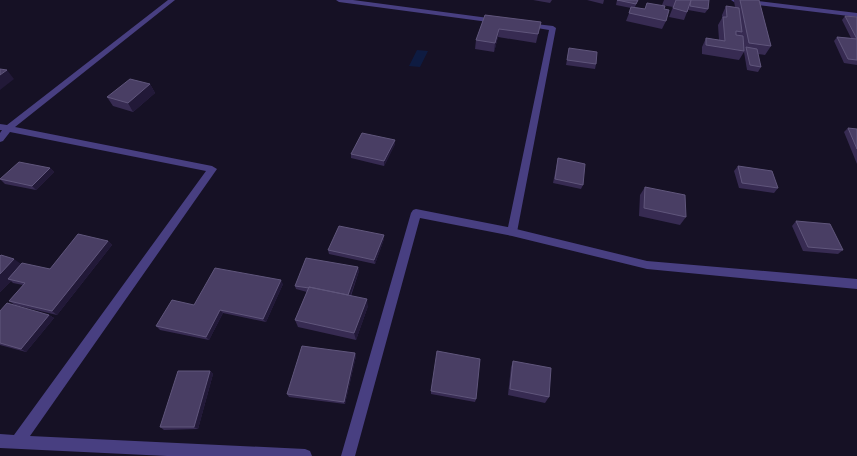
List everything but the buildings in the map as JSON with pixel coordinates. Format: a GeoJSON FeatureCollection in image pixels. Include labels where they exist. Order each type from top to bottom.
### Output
{"type":"FeatureCollection","features":[{"type":"Feature","properties":{"kind":"street"},"geometry":{"type":"LineString","coordinates":[[0,139],[9,128],[172,0]]}},
{"type":"Feature","properties":{"kind":"street"},"geometry":{"type":"LineString","coordinates":[[339,0],[505,22]]}},
{"type":"Feature","properties":{"kind":"street"},"geometry":{"type":"LineString","coordinates":[[734,0],[857,15]]}},
{"type":"Feature","properties":{"kind":"street"},"geometry":{"type":"LineString","coordinates":[[791,0],[794,7]]}},
{"type":"Feature","properties":{"kind":"street"},"geometry":{"type":"LineString","coordinates":[[512,232],[553,28],[521,24]]}},
{"type":"Feature","properties":{"kind":"street"},"geometry":{"type":"LineString","coordinates":[[0,127],[212,169],[18,441]]}},
{"type":"Feature","properties":{"kind":"street"},"geometry":{"type":"LineString","coordinates":[[348,456],[416,212],[512,232],[647,265],[857,284]]}},
{"type":"Feature","properties":{"kind":"street"},"geometry":{"type":"LineString","coordinates":[[0,441],[305,456]]}},
{"type":"Feature","properties":{"kind":"water"},"geometry":{"type":"Polygon","coordinates":[[[417,50],[428,51],[420,67],[409,66],[417,50]]]}}]}
